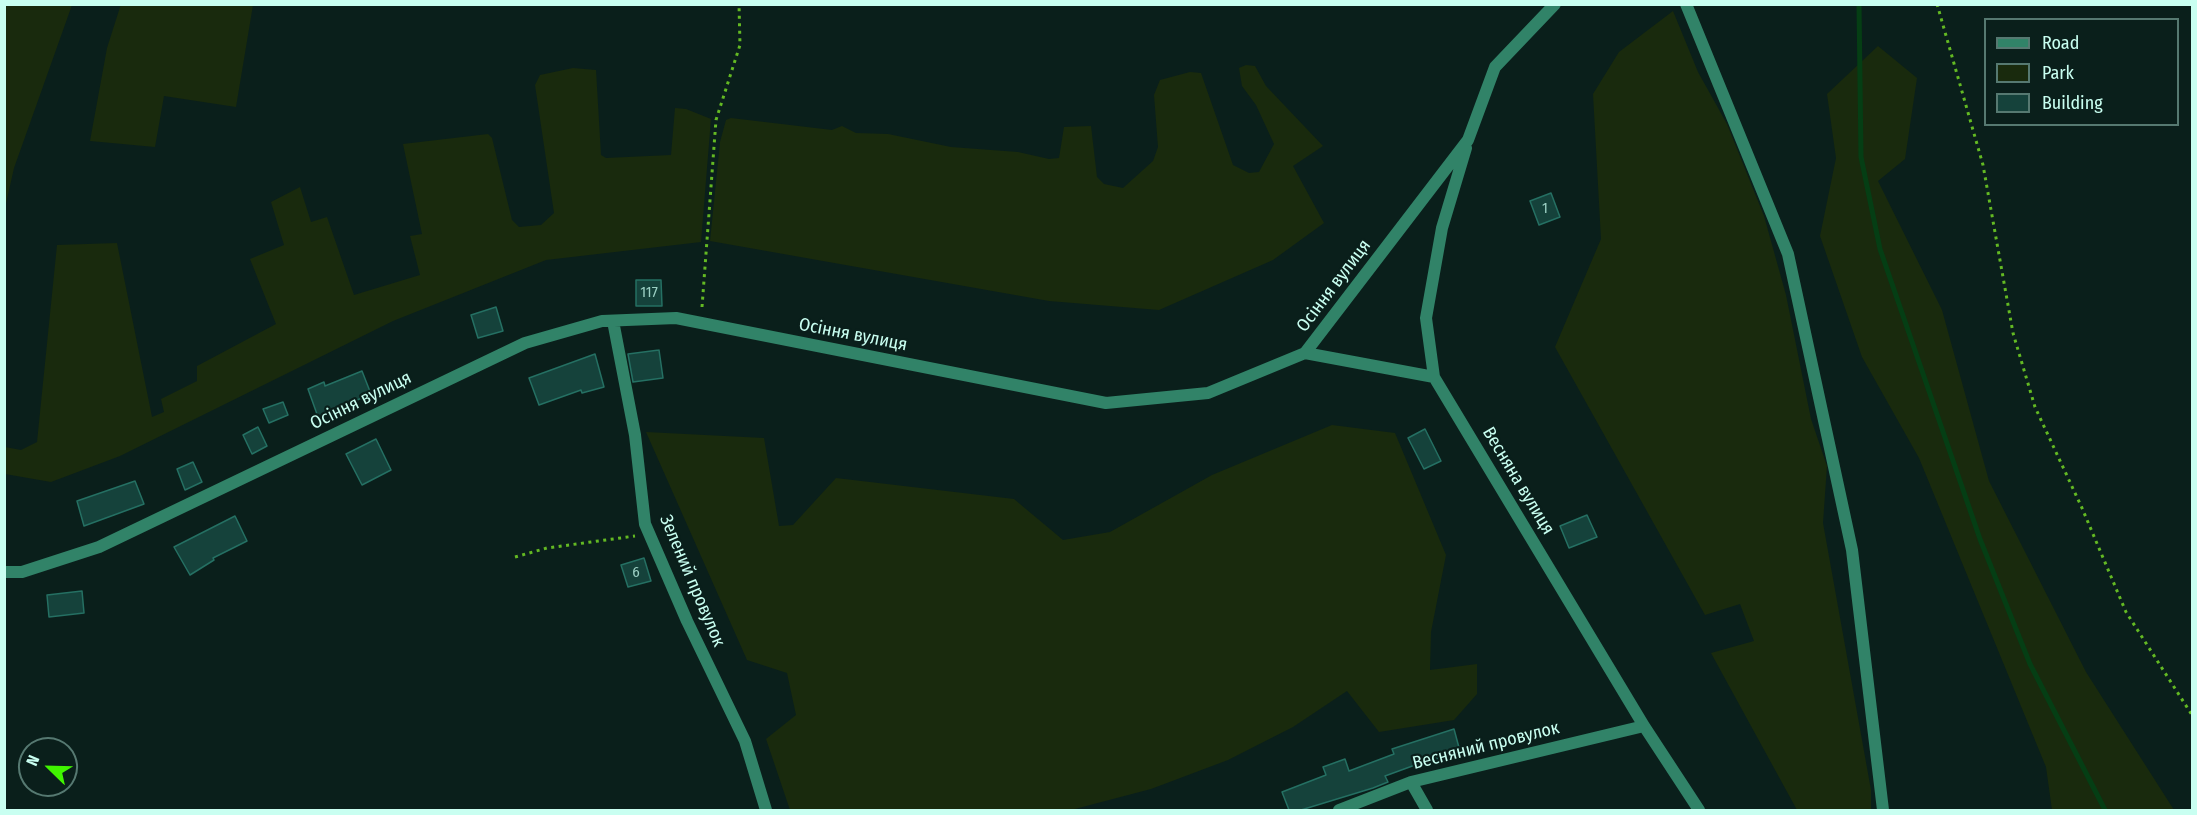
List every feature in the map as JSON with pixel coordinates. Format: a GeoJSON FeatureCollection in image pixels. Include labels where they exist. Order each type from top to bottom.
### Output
{"type":"FeatureCollection","features":[{"type":"Feature","properties":{"kind":"street","name":"Осіння вулиця"},"geometry":{"type":"LineString","coordinates":[[4,572],[22,572],[99,547],[525,343],[602,321],[676,318],[1106,403],[1208,393],[1305,353],[1468,140],[1495,66],[1555,4]]}},
{"type":"Feature","properties":{"kind":"street"},"geometry":{"type":"LineString","coordinates":[[1686,4],[1788,254],[1852,550],[1884,810]]}},
{"type":"Feature","properties":{"kind":"street","name":"Весняна вулиця"},"geometry":{"type":"LineString","coordinates":[[1468,140],[1442,228],[1426,318],[1434,377],[1644,726],[1699,810]]}},
{"type":"Feature","properties":{"kind":"street","name":"Зелений провулок"},"geometry":{"type":"LineString","coordinates":[[613,321],[634,435],[645,524],[687,621],[745,741],[766,810]]}},
{"type":"Feature","properties":{"kind":"street"},"geometry":{"type":"LineString","coordinates":[[1305,353],[1434,377]]}},
{"type":"Feature","properties":{"kind":"street","name":"Весняний провулок"},"geometry":{"type":"LineString","coordinates":[[1339,810],[1411,782],[1644,726]]}},
{"type":"Feature","properties":{"kind":"street"},"geometry":{"type":"LineString","coordinates":[[1411,782],[1427,810]]}},
{"type":"Feature","properties":{"kind":"path"},"geometry":{"type":"LineString","coordinates":[[701,323],[716,120],[740,45],[739,4]]}},
{"type":"Feature","properties":{"kind":"path"},"geometry":{"type":"LineString","coordinates":[[1937,4],[1983,165],[2013,333],[2035,406],[2126,612],[2193,715]]}},
{"type":"Feature","properties":{"kind":"path"},"geometry":{"type":"LineString","coordinates":[[515,557],[547,548],[649,534]]}},
{"type":"Feature","properties":{"kind":"green space"},"geometry":{"type":"Polygon","coordinates":[[[5,4],[72,5],[14,168],[5,208],[5,4]]]}},
{"type":"Feature","properties":{"kind":"green space"},"geometry":{"type":"Polygon","coordinates":[[[121,4],[253,5],[236,107],[164,96],[155,147],[90,141],[107,48],[121,4]]]}},
{"type":"Feature","properties":{"kind":"green space"},"geometry":{"type":"Polygon","coordinates":[[[1673,11],[1698,72],[1727,124],[1764,216],[1786,295],[1811,419],[1827,466],[1823,523],[1871,790],[1871,810],[1797,810],[1711,653],[1754,641],[1740,604],[1705,615],[1555,347],[1601,239],[1593,94],[1619,52],[1673,11]]]}},
{"type":"Feature","properties":{"kind":"green space"},"geometry":{"type":"Polygon","coordinates":[[[1878,46],[1917,78],[1905,159],[1878,181],[1942,310],[1989,481],[2086,672],[2174,810],[2052,810],[2046,767],[1919,458],[1862,357],[1820,236],[1836,158],[1827,94],[1878,46]]]}},
{"type":"Feature","properties":{"kind":"green space"},"geometry":{"type":"Polygon","coordinates":[[[1246,65],[1255,66],[1266,86],[1323,146],[1293,166],[1324,223],[1273,260],[1159,310],[1049,301],[710,241],[720,142],[726,120],[731,118],[832,130],[842,126],[856,133],[888,134],[951,147],[1018,152],[1049,159],[1059,158],[1064,127],[1091,126],[1097,177],[1104,184],[1123,188],[1153,161],[1158,147],[1154,95],[1160,80],[1190,72],[1201,73],[1233,165],[1249,173],[1259,172],[1274,144],[1256,105],[1242,86],[1239,68],[1246,65]]]}},
{"type":"Feature","properties":{"kind":"green space"},"geometry":{"type":"Polygon","coordinates":[[[573,68],[596,70],[601,155],[606,158],[671,155],[675,108],[686,109],[711,119],[701,242],[546,260],[393,321],[120,456],[51,482],[5,474],[5,447],[21,450],[37,442],[57,245],[117,243],[152,417],[164,412],[161,399],[197,381],[197,366],[276,324],[250,259],[284,245],[271,202],[300,187],[311,222],[327,217],[354,295],[420,275],[410,236],[422,234],[403,144],[488,134],[492,138],[512,220],[519,227],[541,225],[554,213],[535,85],[540,75],[573,68]]]}},
{"type":"Feature","properties":{"kind":"green space"},"geometry":{"type":"Polygon","coordinates":[[[1332,425],[1395,433],[1446,555],[1431,632],[1430,670],[1477,664],[1477,694],[1454,720],[1379,732],[1347,691],[1293,727],[1228,760],[1151,789],[1071,810],[790,810],[766,739],[796,715],[787,673],[747,660],[646,432],[764,438],[779,526],[793,525],[836,478],[1014,499],[1063,540],[1110,532],[1212,475],[1332,425]]]}},
{"type":"Feature","properties":{"kind":"building"},"geometry":{"type":"Polygon","coordinates":[[[1551,193],[1560,217],[1539,225],[1530,201],[1551,193]]]}},
{"type":"Feature","properties":{"kind":"building"},"geometry":{"type":"Polygon","coordinates":[[[636,280],[661,280],[662,306],[636,306],[636,280]]]}},
{"type":"Feature","properties":{"kind":"building"},"geometry":{"type":"Polygon","coordinates":[[[496,307],[503,331],[478,338],[471,315],[496,307]]]}},
{"type":"Feature","properties":{"kind":"building"},"geometry":{"type":"Polygon","coordinates":[[[659,350],[663,378],[633,382],[628,354],[659,350]]]}},
{"type":"Feature","properties":{"kind":"building"},"geometry":{"type":"Polygon","coordinates":[[[595,354],[604,387],[582,393],[581,390],[539,405],[529,378],[595,354]]]}},
{"type":"Feature","properties":{"kind":"building"},"geometry":{"type":"Polygon","coordinates":[[[362,371],[371,394],[318,417],[308,389],[324,382],[325,386],[362,371]]]}},
{"type":"Feature","properties":{"kind":"building"},"geometry":{"type":"Polygon","coordinates":[[[283,402],[288,415],[269,423],[263,409],[283,402]]]}},
{"type":"Feature","properties":{"kind":"building"},"geometry":{"type":"Polygon","coordinates":[[[258,427],[267,446],[252,454],[243,435],[258,427]]]}},
{"type":"Feature","properties":{"kind":"building"},"geometry":{"type":"Polygon","coordinates":[[[1425,429],[1441,461],[1424,469],[1408,438],[1425,429]]]}},
{"type":"Feature","properties":{"kind":"building"},"geometry":{"type":"Polygon","coordinates":[[[376,439],[391,470],[362,485],[346,454],[376,439]]]}},
{"type":"Feature","properties":{"kind":"building"},"geometry":{"type":"Polygon","coordinates":[[[193,462],[202,482],[185,490],[177,469],[193,462]]]}},
{"type":"Feature","properties":{"kind":"building"},"geometry":{"type":"Polygon","coordinates":[[[135,481],[144,504],[84,526],[77,501],[135,481]]]}},
{"type":"Feature","properties":{"kind":"building"},"geometry":{"type":"Polygon","coordinates":[[[1587,515],[1597,537],[1569,548],[1560,526],[1587,515]]]}},
{"type":"Feature","properties":{"kind":"building"},"geometry":{"type":"Polygon","coordinates":[[[235,516],[247,541],[213,558],[214,560],[190,575],[174,547],[235,516]]]}},
{"type":"Feature","properties":{"kind":"building"},"geometry":{"type":"Polygon","coordinates":[[[644,558],[651,581],[628,587],[621,565],[644,558]]]}},
{"type":"Feature","properties":{"kind":"building"},"geometry":{"type":"Polygon","coordinates":[[[82,591],[84,613],[49,617],[47,595],[82,591]]]}},
{"type":"Feature","properties":{"kind":"building"},"geometry":{"type":"Polygon","coordinates":[[[1454,729],[1461,755],[1438,761],[1437,757],[1385,776],[1388,782],[1373,788],[1301,810],[1289,810],[1282,792],[1326,775],[1323,767],[1345,759],[1349,771],[1394,754],[1392,749],[1454,729]]]}},
{"type":"Feature","properties":{"kind":"waterway"},"geometry":{"type":"LineString","coordinates":[[1859,4],[1861,157],[1880,249],[1980,539],[2030,664],[2105,810]]}}]}
